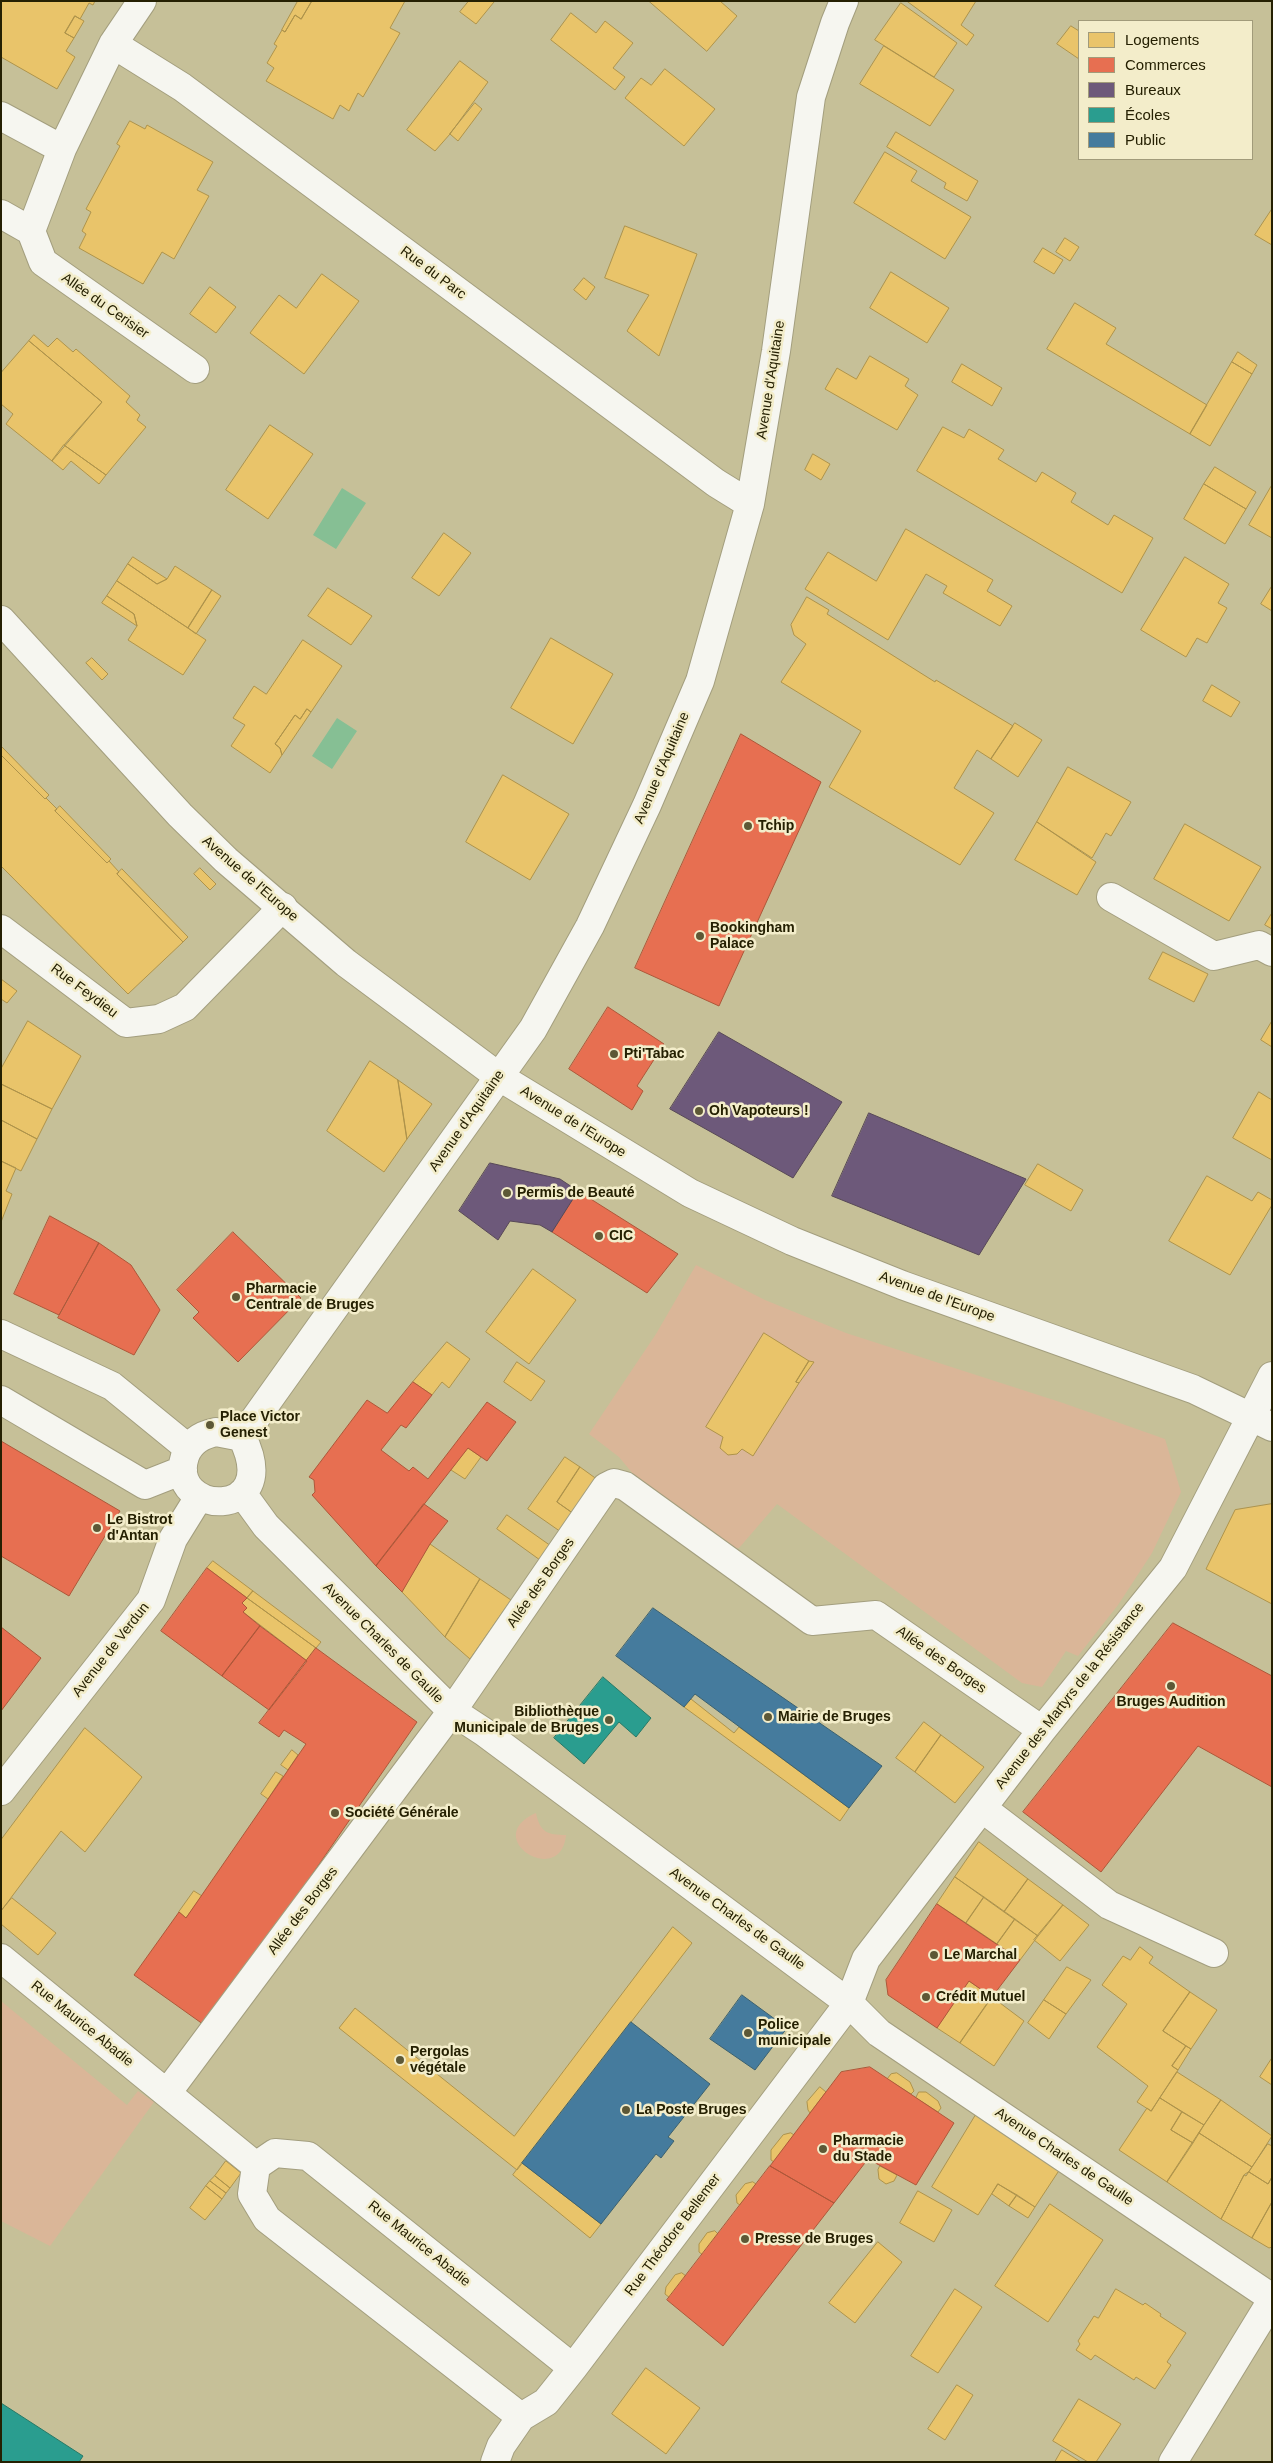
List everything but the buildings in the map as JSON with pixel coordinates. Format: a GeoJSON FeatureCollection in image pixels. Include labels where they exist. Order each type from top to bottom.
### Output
{"type":"FeatureCollection","features":[{"type":"Feature","properties":{"kind":"street"},"geometry":{"type":"LineString","coordinates":[[1,214],[31,231],[62,149],[113,44],[142,1]]}},
{"type":"Feature","properties":{"kind":"street","name":"Avenue d'Aquitaine"},"geometry":{"type":"LineString","coordinates":[[242,1437],[533,1029],[590,926],[646,805],[700,681],[750,504],[776,352],[811,97],[844,1]]}},
{"type":"Feature","properties":{"kind":"street","name":"Rue du Parc"},"geometry":{"type":"LineString","coordinates":[[113,44],[182,87],[716,483],[750,504]]}},
{"type":"Feature","properties":{"kind":"street"},"geometry":{"type":"LineString","coordinates":[[1,116],[62,149]]}},
{"type":"Feature","properties":{"kind":"street","name":"Allée du Cerisier"},"geometry":{"type":"LineString","coordinates":[[31,231],[43,262],[195,369]]}},
{"type":"Feature","properties":{"kind":"street","name":"Avenue de l'Europe"},"geometry":{"type":"LineString","coordinates":[[1,620],[180,815],[226,860],[346,963],[498,1076],[690,1193],[792,1241],[902,1285],[1193,1389],[1261,1422]]}},
{"type":"Feature","properties":{"kind":"street"},"geometry":{"type":"LineString","coordinates":[[1111,897],[1214,956],[1259,945],[1272,952]]}},
{"type":"Feature","properties":{"kind":"street","name":"Rue Feydieu"},"geometry":{"type":"LineString","coordinates":[[1,929],[126,1023],[158,1019],[185,1007],[283,907]]}},
{"type":"Feature","properties":{"kind":"street"},"geometry":{"type":"LineString","coordinates":[[1,1334],[112,1386],[186,1459],[191,1490],[199,1497],[209,1502],[232,1500],[242,1493],[252,1474],[253,1464],[242,1437],[216,1432],[205,1434],[186,1459],[145,1485],[1,1400]]}},
{"type":"Feature","properties":{"kind":"street","name":"Avenue des Martyrs de la Résistance"},"geometry":{"type":"LineString","coordinates":[[849,2002],[866,1958],[1042,1730],[1172,1568],[1261,1422],[1272,1376]]}},
{"type":"Feature","properties":{"kind":"street","name":"Allée des Borges"},"geometry":{"type":"LineString","coordinates":[[168,2093],[452,1711],[606,1487],[614,1483],[625,1486],[812,1622],[876,1615],[1042,1730]]}},
{"type":"Feature","properties":{"kind":"street","name":"Avenue Charles de Gaulle"},"geometry":{"type":"LineString","coordinates":[[242,1493],[266,1526],[452,1711],[492,1738],[849,2002],[879,2033],[1272,2299]]}},
{"type":"Feature","properties":{"kind":"street","name":"Avenue de Verdun"},"geometry":{"type":"LineString","coordinates":[[1,1790],[150,1600],[173,1539],[199,1497]]}},
{"type":"Feature","properties":{"kind":"street"},"geometry":{"type":"LineString","coordinates":[[982,1808],[1109,1905],[1214,1953]]}},
{"type":"Feature","properties":{"kind":"street","name":"Rue Maurice Abadie"},"geometry":{"type":"LineString","coordinates":[[1,1958],[256,2166],[276,2153],[308,2156],[573,2368]]}},
{"type":"Feature","properties":{"kind":"street","name":"Rue Théodore Bellemer"},"geometry":{"type":"LineString","coordinates":[[495,2462],[501,2446],[521,2417],[546,2402],[573,2368],[849,2002]]}},
{"type":"Feature","properties":{"kind":"street"},"geometry":{"type":"LineString","coordinates":[[256,2166],[252,2194],[267,2218],[521,2417]]}},
{"type":"Feature","properties":{"kind":"street"},"geometry":{"type":"LineString","coordinates":[[1173,2462],[1272,2299]]}},
{"type":"Feature","properties":{"kind":"shaded area"},"geometry":{"type":"Polygon","coordinates":[[[342,488],[366,503],[336,549],[313,535],[342,488]]]}},
{"type":"Feature","properties":{"kind":"shaded area"},"geometry":{"type":"Polygon","coordinates":[[[337,718],[357,731],[332,769],[312,756],[337,718]]]}},
{"type":"Feature","properties":{"kind":"shaded area"},"geometry":{"type":"Polygon","coordinates":[[[696,1265],[765,1300],[846,1333],[1063,1403],[1165,1439],[1181,1492],[1152,1553],[1118,1605],[1078,1656],[1066,1651],[1042,1687],[1022,1683],[777,1504],[739,1548],[726,1552],[648,1492],[619,1457],[589,1434],[656,1334],[696,1265]]]}},
{"type":"Feature","properties":{"kind":"shaded area"},"geometry":{"type":"Polygon","coordinates":[[[536,1813],[545,1831],[566,1835],[561,1851],[551,1858],[539,1858],[528,1854],[519,1845],[516,1835],[521,1823],[536,1813]]]}},
{"type":"Feature","properties":{"kind":"shaded area"},"geometry":{"type":"Polygon","coordinates":[[[1,2001],[127,2105],[138,2091],[154,2102],[50,2246],[1,2221],[1,2001]]]}},
{"type":"Feature","properties":{"kind":"place","name":"Tchip"},"geometry":{"type":"Point","coordinates":[748,826]}},
{"type":"Feature","properties":{"kind":"place","name":"Bookingham Palace"},"geometry":{"type":"Point","coordinates":[700,936]}},
{"type":"Feature","properties":{"kind":"place","name":"Pti'Tabac"},"geometry":{"type":"Point","coordinates":[614,1054]}},
{"type":"Feature","properties":{"kind":"place","name":"Oh Vapoteurs !"},"geometry":{"type":"Point","coordinates":[699,1111]}},
{"type":"Feature","properties":{"kind":"place","name":"Permis de Beauté"},"geometry":{"type":"Point","coordinates":[507,1193]}},
{"type":"Feature","properties":{"kind":"place","name":"CIC"},"geometry":{"type":"Point","coordinates":[599,1236]}},
{"type":"Feature","properties":{"kind":"place","name":"Pharmacie Centrale de Bruges"},"geometry":{"type":"Point","coordinates":[236,1297]}},
{"type":"Feature","properties":{"kind":"place","name":"Place Victor Genest"},"geometry":{"type":"Point","coordinates":[210,1425]}},
{"type":"Feature","properties":{"kind":"place","name":"Le Bistrot d'Antan"},"geometry":{"type":"Point","coordinates":[97,1528]}},
{"type":"Feature","properties":{"kind":"place","name":"Bruges Audition"},"geometry":{"type":"Point","coordinates":[1171,1686]}},
{"type":"Feature","properties":{"kind":"place","name":"Mairie de Bruges"},"geometry":{"type":"Point","coordinates":[768,1717]}},
{"type":"Feature","properties":{"kind":"place","name":"Bibliothèque Municipale de Bruges"},"geometry":{"type":"Point","coordinates":[609,1720]}},
{"type":"Feature","properties":{"kind":"place","name":"Société Générale"},"geometry":{"type":"Point","coordinates":[335,1813]}},
{"type":"Feature","properties":{"kind":"place","name":"Le Marchal"},"geometry":{"type":"Point","coordinates":[934,1955]}},
{"type":"Feature","properties":{"kind":"place","name":"Crédit Mutuel"},"geometry":{"type":"Point","coordinates":[926,1997]}},
{"type":"Feature","properties":{"kind":"place","name":"Police municipale"},"geometry":{"type":"Point","coordinates":[748,2033]}},
{"type":"Feature","properties":{"kind":"place","name":"Pergolas végétale"},"geometry":{"type":"Point","coordinates":[400,2060]}},
{"type":"Feature","properties":{"kind":"place","name":"La Poste Bruges"},"geometry":{"type":"Point","coordinates":[626,2110]}},
{"type":"Feature","properties":{"kind":"place","name":"Pharmacie du Stade"},"geometry":{"type":"Point","coordinates":[823,2149]}},
{"type":"Feature","properties":{"kind":"place","name":"Presse de Bruges"},"geometry":{"type":"Point","coordinates":[745,2239]}}]}
